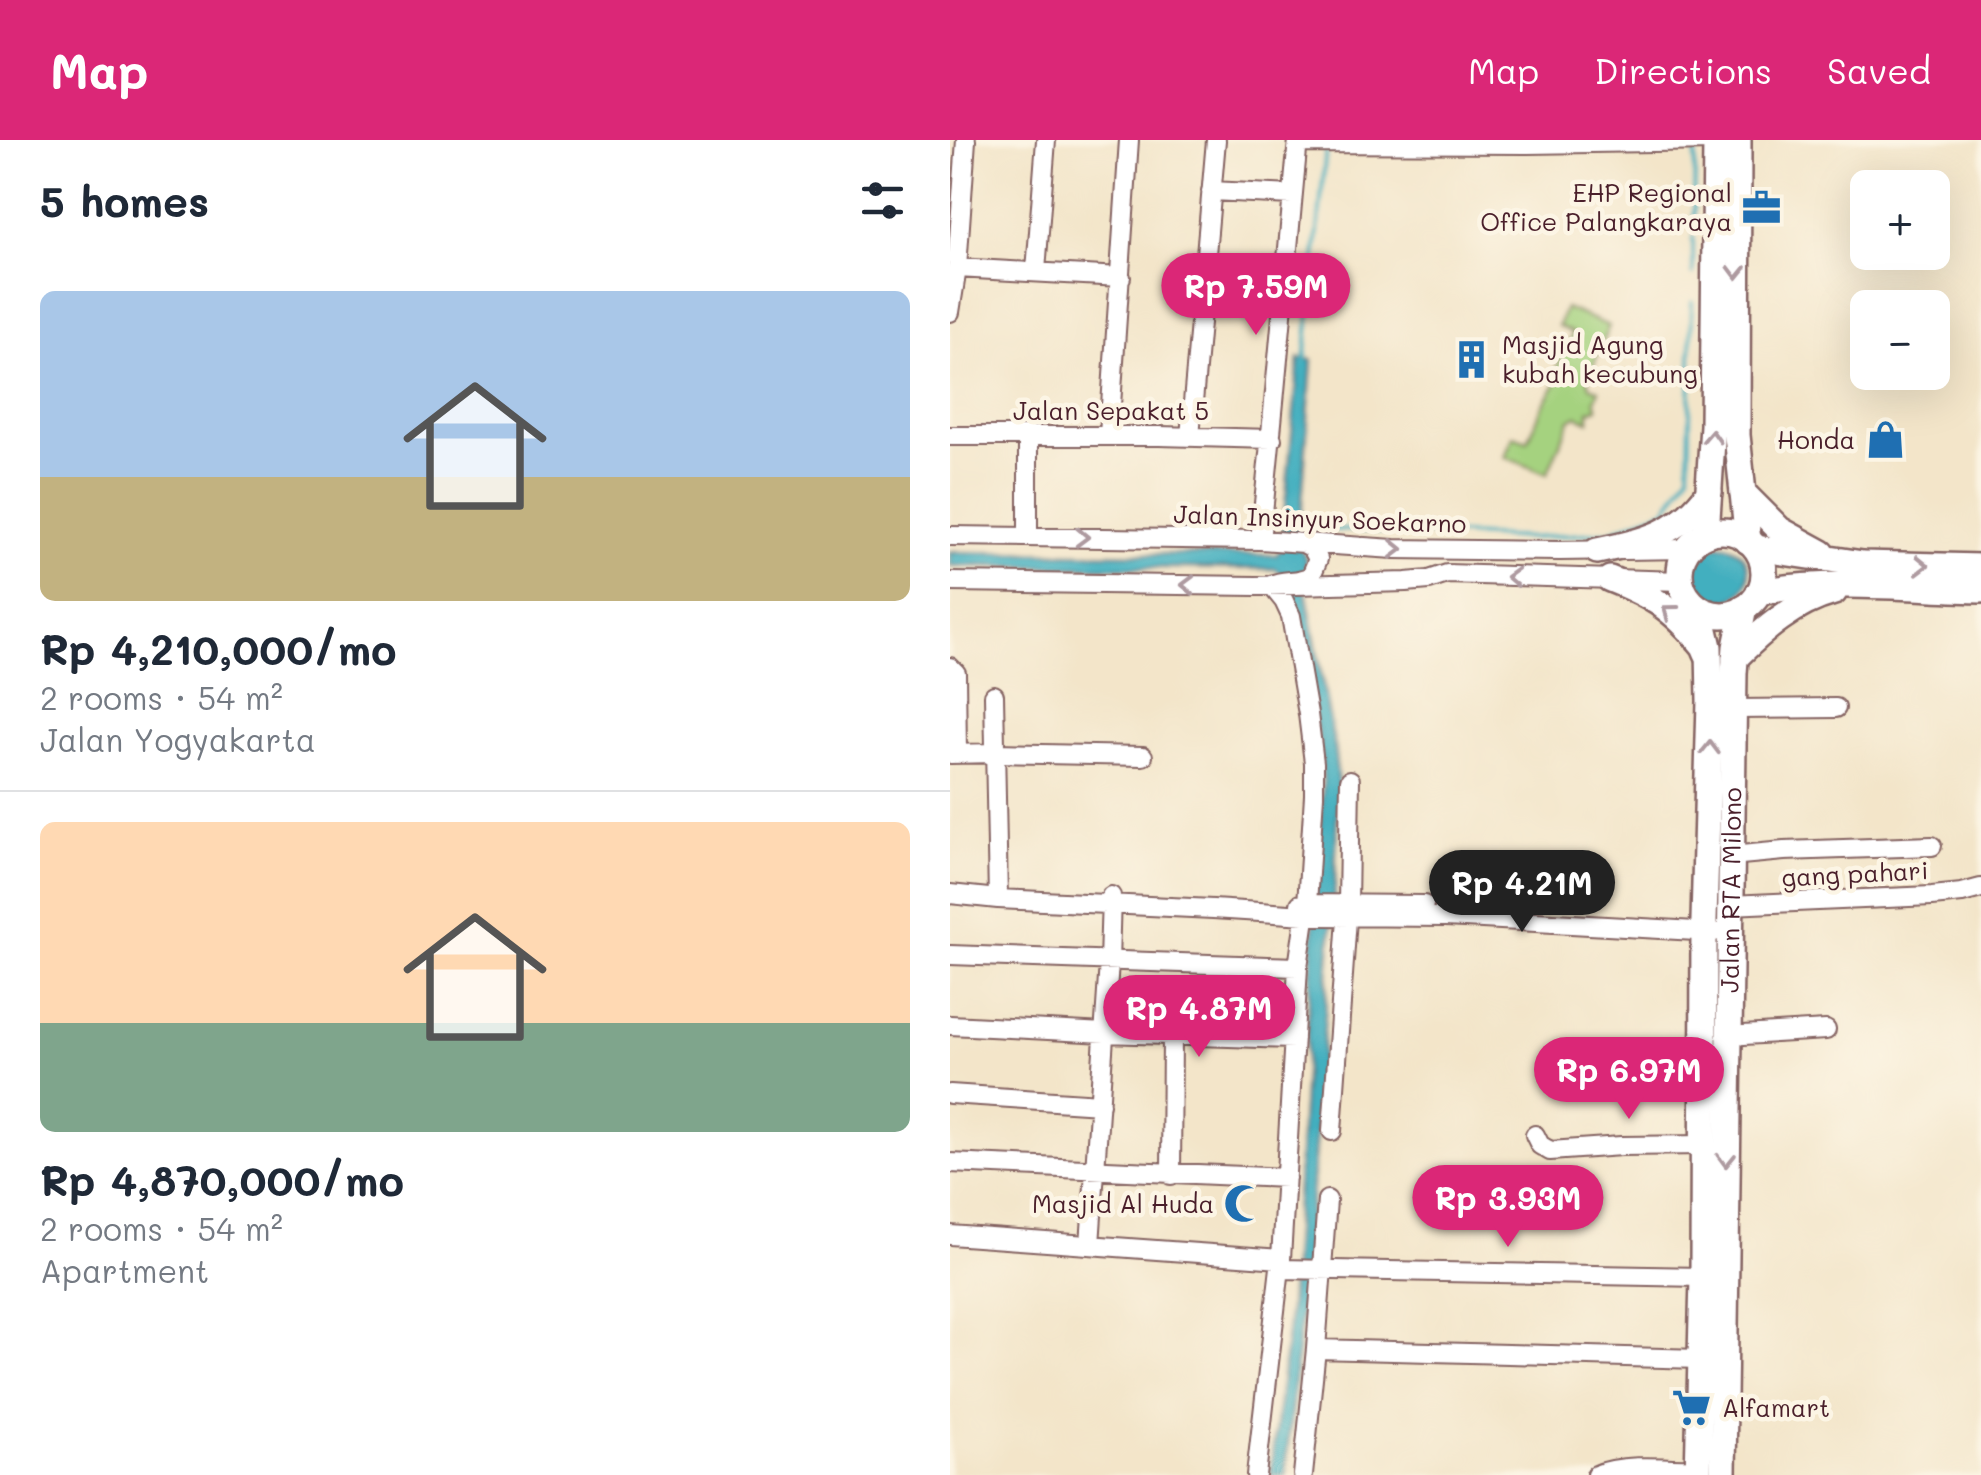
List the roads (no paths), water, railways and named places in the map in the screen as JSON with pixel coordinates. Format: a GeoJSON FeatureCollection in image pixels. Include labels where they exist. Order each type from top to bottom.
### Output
{"type":"FeatureCollection","features":[{"type":"Feature","properties":{"kind":"highway"},"geometry":{"type":"LineString","coordinates":[[1716,140],[1713,425],[1709,492],[1696,542],[1681,564],[1680,581],[1690,600],[1700,608],[1722,614],[1782,588],[1854,570],[1981,567]]}},
{"type":"Feature","properties":{"kind":"highway"},"geometry":{"type":"LineString","coordinates":[[1738,140],[1736,435],[1752,544],[1764,569],[1752,600]]}},
{"type":"Feature","properties":{"kind":"highway"},"geometry":{"type":"LineString","coordinates":[[1598,550],[1663,534],[1682,521],[1709,492]]}},
{"type":"Feature","properties":{"kind":"highway"},"geometry":{"type":"LineString","coordinates":[[1743,493],[1780,530],[1854,570]]}},
{"type":"Feature","properties":{"kind":"highway"},"geometry":{"type":"LineString","coordinates":[[1696,542],[1728,532],[1752,544],[1854,570],[1981,590]]}},
{"type":"Feature","properties":{"kind":"highway"},"geometry":{"type":"LineString","coordinates":[[1610,579],[1640,591],[1674,612],[1704,646],[1723,660],[1764,628],[1827,594],[1854,570]]}},
{"type":"Feature","properties":{"kind":"highway","name":"Jalan RTA Milono"},"geometry":{"type":"LineString","coordinates":[[1707,1473],[1716,1114],[1708,855],[1723,660],[1752,600]]}},
{"type":"Feature","properties":{"kind":"highway","name":"Jalan RTA Milono"},"geometry":{"type":"LineString","coordinates":[[1700,608],[1707,632],[1723,660],[1733,709],[1730,905],[1713,928],[1728,1036],[1716,1114],[1704,1146],[1702,1358],[1707,1473]]}},
{"type":"Feature","properties":{"kind":"street"},"geometry":{"type":"LineString","coordinates":[[950,312],[957,268],[956,203],[966,140]]}},
{"type":"Feature","properties":{"kind":"street"},"geometry":{"type":"LineString","coordinates":[[1036,270],[1046,140]]}},
{"type":"Feature","properties":{"kind":"street"},"geometry":{"type":"LineString","coordinates":[[1109,435],[1130,140]]}},
{"type":"Feature","properties":{"kind":"street"},"geometry":{"type":"LineString","coordinates":[[1190,436],[1216,140]]}},
{"type":"Feature","properties":{"kind":"street"},"geometry":{"type":"LineString","coordinates":[[1260,540],[1298,142],[1608,144],[1716,140]]}},
{"type":"Feature","properties":{"kind":"street"},"geometry":{"type":"LineString","coordinates":[[1211,191],[1292,194]]}},
{"type":"Feature","properties":{"kind":"street"},"geometry":{"type":"LineString","coordinates":[[957,268],[1120,277]]}},
{"type":"Feature","properties":{"kind":"street"},"geometry":{"type":"LineString","coordinates":[[1028,435],[1028,536]]}},
{"type":"Feature","properties":{"kind":"street","name":"Jalan Sepakat 5"},"geometry":{"type":"LineString","coordinates":[[950,436],[1272,439]]}},
{"type":"Feature","properties":{"kind":"street","name":"Jalan Insinyur Soekarno"},"geometry":{"type":"LineString","coordinates":[[950,536],[1260,540],[1394,549],[1560,551],[1696,542]]}},
{"type":"Feature","properties":{"kind":"street"},"geometry":{"type":"LineString","coordinates":[[1294,542],[1312,548],[1318,559],[1311,576],[1298,583],[1284,601],[1291,616],[1312,746],[1328,910],[1332,1131]]}},
{"type":"Feature","properties":{"kind":"street"},"geometry":{"type":"LineString","coordinates":[[1340,546],[1328,556],[1329,568],[1339,574],[1680,581]]}},
{"type":"Feature","properties":{"kind":"street"},"geometry":{"type":"LineString","coordinates":[[1560,551],[1561,579]]}},
{"type":"Feature","properties":{"kind":"street"},"geometry":{"type":"LineString","coordinates":[[950,582],[1298,583],[1417,581],[1446,574]]}},
{"type":"Feature","properties":{"kind":"street"},"geometry":{"type":"LineString","coordinates":[[950,667],[956,673],[954,754],[1143,756]]}},
{"type":"Feature","properties":{"kind":"street"},"geometry":{"type":"LineString","coordinates":[[994,695],[998,894]]}},
{"type":"Feature","properties":{"kind":"street"},"geometry":{"type":"LineString","coordinates":[[1733,709],[1836,708]]}},
{"type":"Feature","properties":{"kind":"street"},"geometry":{"type":"LineString","coordinates":[[1303,1475],[1316,1349],[1298,1268],[1286,1178],[1298,968],[1328,910],[1350,780]]}},
{"type":"Feature","properties":{"kind":"street"},"geometry":{"type":"LineString","coordinates":[[1730,856],[1932,846]]}},
{"type":"Feature","properties":{"kind":"street","name":"gang pahari"},"geometry":{"type":"LineString","coordinates":[[1730,905],[1932,896],[1981,888]]}},
{"type":"Feature","properties":{"kind":"street"},"geometry":{"type":"LineString","coordinates":[[950,891],[1713,928]]}},
{"type":"Feature","properties":{"kind":"street"},"geometry":{"type":"LineString","coordinates":[[1090,1244],[1111,900]]}},
{"type":"Feature","properties":{"kind":"street"},"geometry":{"type":"LineString","coordinates":[[950,955],[1298,968]]}},
{"type":"Feature","properties":{"kind":"street"},"geometry":{"type":"LineString","coordinates":[[950,1025],[1294,1039]]}},
{"type":"Feature","properties":{"kind":"street"},"geometry":{"type":"LineString","coordinates":[[1728,1036],[1826,1030]]}},
{"type":"Feature","properties":{"kind":"street"},"geometry":{"type":"LineString","coordinates":[[1170,1175],[1172,1036]]}},
{"type":"Feature","properties":{"kind":"street"},"geometry":{"type":"LineString","coordinates":[[950,1094],[1100,1104]]}},
{"type":"Feature","properties":{"kind":"street"},"geometry":{"type":"LineString","coordinates":[[1535,1135],[1550,1152],[1621,1146],[1704,1146]]}},
{"type":"Feature","properties":{"kind":"street"},"geometry":{"type":"LineString","coordinates":[[950,1163],[1286,1178]]}},
{"type":"Feature","properties":{"kind":"street"},"geometry":{"type":"LineString","coordinates":[[1256,1475],[1298,1268],[1327,1200]]}},
{"type":"Feature","properties":{"kind":"street"},"geometry":{"type":"LineString","coordinates":[[950,1235],[1090,1244],[1298,1268],[1703,1277]]}},
{"type":"Feature","properties":{"kind":"street"},"geometry":{"type":"LineString","coordinates":[[1316,1349],[1702,1358]]}},
{"type":"Feature","properties":{"kind":"street"},"geometry":{"type":"LineString","coordinates":[[1596,1475],[1621,1470],[1707,1473]]}},
{"type":"Feature","properties":{"kind":"water"},"geometry":{"type":"Polygon","coordinates":[[[1299,358],[1312,360],[1299,548],[1306,560],[1303,574],[1338,784],[1335,886],[1307,1253],[1285,1475],[1270,1475],[1288,1325],[1323,781],[1319,743],[1283,574],[1275,569],[950,566],[950,552],[1276,555],[1281,549],[1299,358]]]}},
{"type":"Feature","properties":{"kind":"water"},"geometry":{"type":"Polygon","coordinates":[[[1721,545],[1741,553],[1749,573],[1741,593],[1721,601],[1701,593],[1693,573],[1701,553],[1721,545]]]}},
{"type":"Feature","properties":{"kind":"waterway"},"geometry":{"type":"LineString","coordinates":[[1305,362],[1326,148]]}},
{"type":"Feature","properties":{"kind":"waterway"},"geometry":{"type":"LineString","coordinates":[[1694,217],[1695,152]]}},
{"type":"Feature","properties":{"kind":"waterway"},"geometry":{"type":"LineString","coordinates":[[1693,237],[1693,274]]}},
{"type":"Feature","properties":{"kind":"waterway"},"geometry":{"type":"LineString","coordinates":[[1300,528],[1532,538],[1609,532],[1666,509],[1689,474],[1692,302]]}},
{"type":"Feature","properties":{"kind":"place","name":"EHP Regional Office Palangkaraya"},"geometry":{"type":"Point","coordinates":[1762,207]}},
{"type":"Feature","properties":{"kind":"place","name":"Masjid Agung kubah kecubung"},"geometry":{"type":"Point","coordinates":[1472,359]}},
{"type":"Feature","properties":{"kind":"place","name":"Honda"},"geometry":{"type":"Point","coordinates":[1885,440]}},
{"type":"Feature","properties":{"kind":"place","name":"Masjid Al Huda"},"geometry":{"type":"Point","coordinates":[1244,1204]}},
{"type":"Feature","properties":{"kind":"place","name":"Alfamart"},"geometry":{"type":"Point","coordinates":[1692,1408]}}]}
